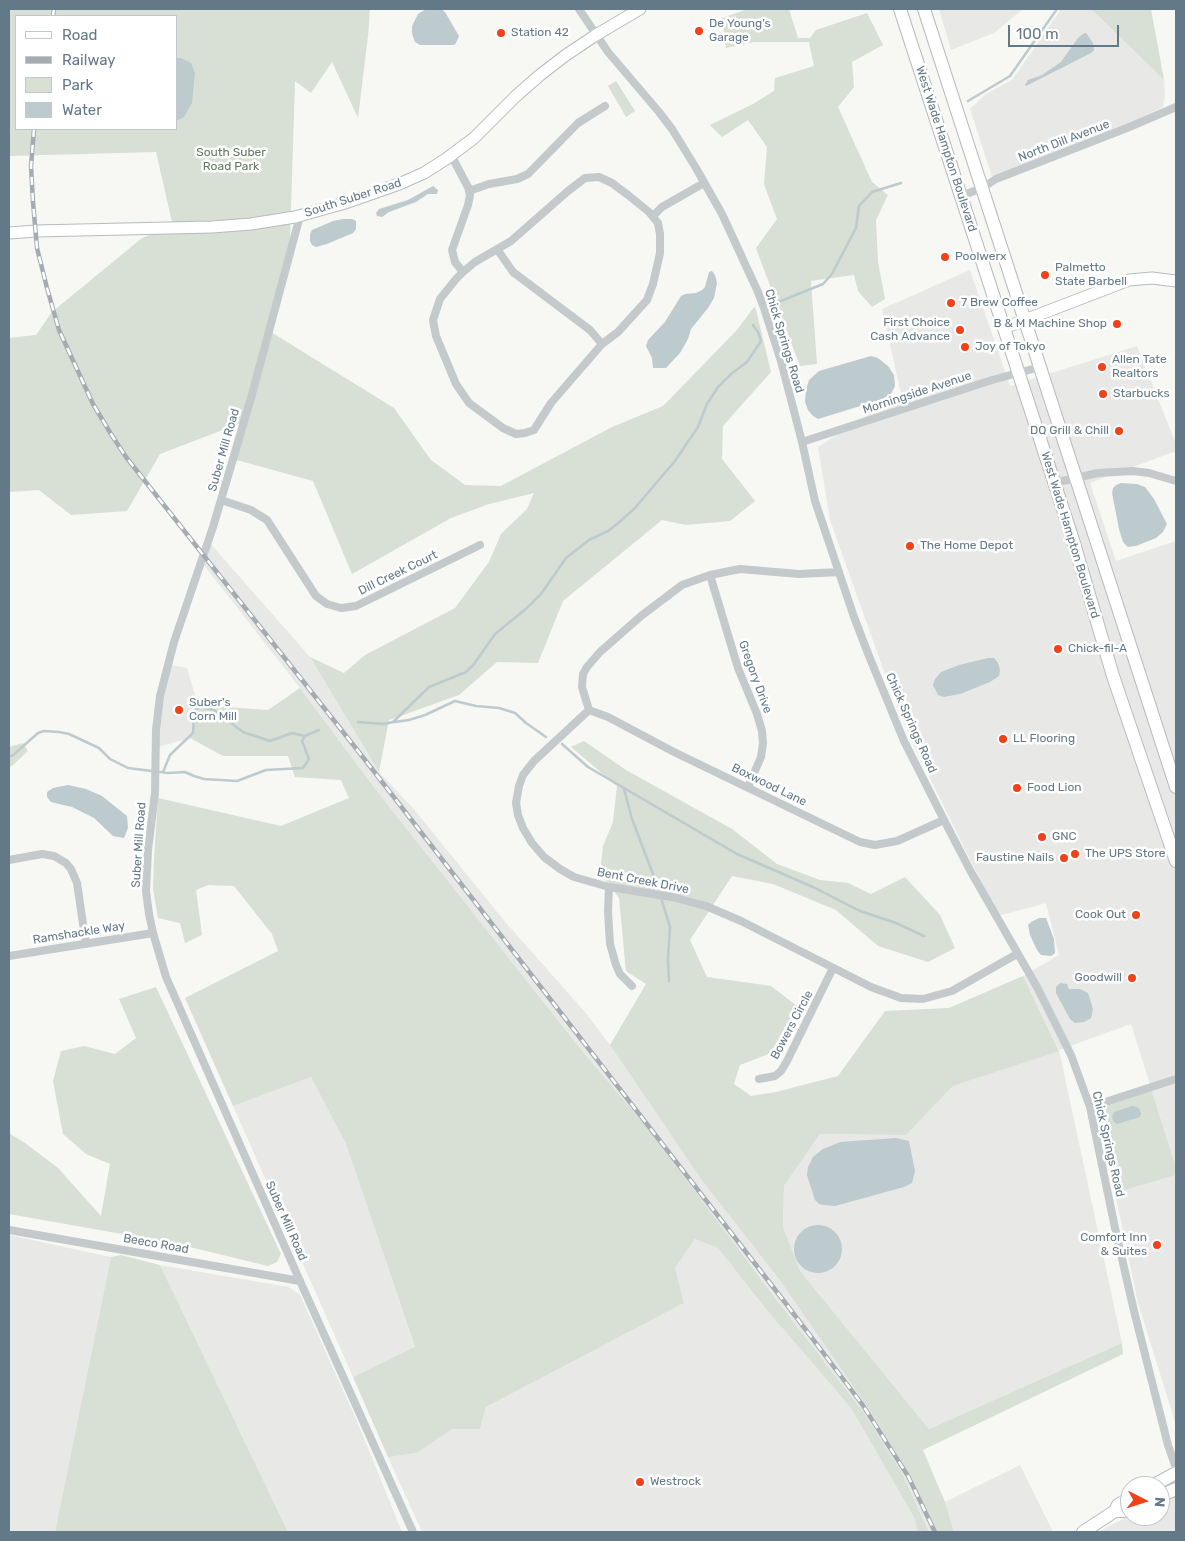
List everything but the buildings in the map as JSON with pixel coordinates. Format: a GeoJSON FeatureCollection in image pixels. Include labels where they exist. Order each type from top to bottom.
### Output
{"type":"FeatureCollection","features":[{"type":"Feature","properties":{"kind":"main road","name":"West Wade Hampton Boulevard"},"geometry":{"type":"LineString","coordinates":[[900,9],[1073,540],[1113,676],[1176,860]]}},
{"type":"Feature","properties":{"kind":"main road","name":"West Wade Hampton Boulevard"},"geometry":{"type":"LineString","coordinates":[[924,9],[1176,787]]}},
{"type":"Feature","properties":{"kind":"main road"},"geometry":{"type":"LineString","coordinates":[[1083,1532],[1115,1511],[1120,1504]]}},
{"type":"Feature","properties":{"kind":"main road"},"geometry":{"type":"LineString","coordinates":[[1115,1511],[1120,1511]]}},
{"type":"Feature","properties":{"kind":"street","name":"Chick Springs Road"},"geometry":{"type":"LineString","coordinates":[[579,9],[608,52],[672,129],[722,214],[758,292],[781,361],[815,501],[854,617],[901,732],[971,872],[1063,1037],[1071,1055],[1090,1107],[1132,1302],[1168,1445],[1176,1468]]}},
{"type":"Feature","properties":{"kind":"street","name":"South Suber Road"},"geometry":{"type":"LineString","coordinates":[[9,233],[212,227],[251,224],[300,216],[399,184],[424,173],[451,156],[474,138],[540,75],[596,35],[640,9]]}},
{"type":"Feature","properties":{"kind":"street"},"geometry":{"type":"LineString","coordinates":[[469,191],[489,184],[517,179],[528,174],[578,123],[605,106]]}},
{"type":"Feature","properties":{"kind":"street","name":"North Dill Avenue"},"geometry":{"type":"LineString","coordinates":[[961,196],[982,188],[996,179],[1176,107]]}},
{"type":"Feature","properties":{"kind":"street"},"geometry":{"type":"LineString","coordinates":[[451,156],[470,195],[468,206],[452,250],[455,262],[463,272]]}},
{"type":"Feature","properties":{"kind":"street"},"geometry":{"type":"LineString","coordinates":[[598,177],[612,183],[652,216],[658,223],[660,252],[653,284],[647,300],[618,332],[602,344],[551,403],[534,430],[525,434],[516,434],[502,428],[470,402],[456,384],[436,336],[433,320],[440,299],[463,272],[475,262],[511,241],[568,190],[585,178],[598,177]]}},
{"type":"Feature","properties":{"kind":"street"},"geometry":{"type":"LineString","coordinates":[[652,216],[662,207],[704,182]]}},
{"type":"Feature","properties":{"kind":"street","name":"Suber Mill Road"},"geometry":{"type":"LineString","coordinates":[[300,216],[214,527],[181,619],[164,677],[158,706],[155,778],[146,871],[149,914],[160,959],[172,992],[413,1532]]}},
{"type":"Feature","properties":{"kind":"street"},"geometry":{"type":"LineString","coordinates":[[497,249],[513,272],[590,330],[602,344]]}},
{"type":"Feature","properties":{"kind":"street"},"geometry":{"type":"LineString","coordinates":[[1004,328],[1129,280],[1152,278],[1176,281]]}},
{"type":"Feature","properties":{"kind":"street","name":"Morningside Avenue"},"geometry":{"type":"LineString","coordinates":[[802,442],[992,380],[1040,368]]}},
{"type":"Feature","properties":{"kind":"street"},"geometry":{"type":"LineString","coordinates":[[1054,483],[1098,473],[1141,471],[1176,481]]}},
{"type":"Feature","properties":{"kind":"street","name":"Dill Creek Court"},"geometry":{"type":"LineString","coordinates":[[221,500],[251,510],[267,520],[316,596],[327,604],[341,608],[356,606],[480,545]]}},
{"type":"Feature","properties":{"kind":"street"},"geometry":{"type":"LineString","coordinates":[[589,710],[583,691],[582,678],[591,661],[641,616],[677,588],[688,582],[710,575],[740,569],[799,574],[839,572]]}},
{"type":"Feature","properties":{"kind":"street","name":"Gregory Drive"},"geometry":{"type":"LineString","coordinates":[[710,575],[738,668],[762,731],[761,757],[748,787]]}},
{"type":"Feature","properties":{"kind":"street","name":"Boxwood Lane"},"geometry":{"type":"LineString","coordinates":[[589,710],[850,838],[868,844],[897,841],[944,820]]}},
{"type":"Feature","properties":{"kind":"street","name":"Bent Creek Drive"},"geometry":{"type":"LineString","coordinates":[[589,710],[528,768],[519,786],[517,808],[526,834],[539,851],[549,862],[574,877],[609,887],[672,897],[706,906],[741,921],[833,968],[894,996],[907,999],[922,999],[940,995],[963,986],[1017,954]]}},
{"type":"Feature","properties":{"kind":"street"},"geometry":{"type":"LineString","coordinates":[[9,860],[42,854],[54,856],[66,863],[71,869],[76,883],[86,944]]}},
{"type":"Feature","properties":{"kind":"street"},"geometry":{"type":"LineString","coordinates":[[609,887],[610,944],[620,974],[632,986]]}},
{"type":"Feature","properties":{"kind":"street","name":"Ramshackle Way"},"geometry":{"type":"LineString","coordinates":[[9,956],[153,933]]}},
{"type":"Feature","properties":{"kind":"street","name":"Bowers Circle"},"geometry":{"type":"LineString","coordinates":[[759,1079],[775,1076],[787,1061],[833,968]]}},
{"type":"Feature","properties":{"kind":"street"},"geometry":{"type":"LineString","coordinates":[[1090,1107],[1176,1079]]}},
{"type":"Feature","properties":{"kind":"street","name":"Beeco Road"},"geometry":{"type":"LineString","coordinates":[[9,1230],[300,1281]]}},
{"type":"Feature","properties":{"kind":"shaded area"},"geometry":{"type":"Polygon","coordinates":[[[939,9],[1023,9],[994,33],[951,50],[939,9]]]}},
{"type":"Feature","properties":{"kind":"shaded area"},"geometry":{"type":"Polygon","coordinates":[[[1061,9],[1091,9],[1164,80],[1165,95],[1163,107],[1125,125],[992,177],[970,109],[986,94],[1012,80],[1061,9]]]}},
{"type":"Feature","properties":{"kind":"shaded area"},"geometry":{"type":"Polygon","coordinates":[[[970,270],[1010,386],[1137,346],[1176,444],[1176,451],[1090,483],[1116,561],[1176,541],[1176,1167],[1131,1024],[1059,1050],[1023,976],[1059,955],[1046,903],[998,916],[915,748],[891,691],[830,520],[818,447],[901,394],[882,309],[970,270]]]}},
{"type":"Feature","properties":{"kind":"shaded area"},"geometry":{"type":"Polygon","coordinates":[[[210,543],[310,657],[379,772],[412,807],[507,924],[585,1012],[610,1045],[703,1182],[779,1279],[868,1408],[900,1459],[938,1532],[929,1532],[901,1471],[864,1413],[650,1131],[583,1052],[376,790],[300,688],[203,564],[210,543]]]}},
{"type":"Feature","properties":{"kind":"shaded area","name":"Suber's Corn Mill"},"geometry":{"type":"Polygon","coordinates":[[[171,665],[187,668],[198,705],[190,738],[158,747],[160,715],[171,665]]]}},
{"type":"Feature","properties":{"kind":"shaded area"},"geometry":{"type":"Polygon","coordinates":[[[1059,1050],[1122,1343],[929,1429],[800,1271],[783,1227],[784,1186],[820,1134],[906,1135],[953,1086],[1059,1050]]]}},
{"type":"Feature","properties":{"kind":"shaded area"},"geometry":{"type":"Polygon","coordinates":[[[311,1077],[346,1144],[415,1348],[353,1377],[233,1106],[311,1077]]]}},
{"type":"Feature","properties":{"kind":"shaded area"},"geometry":{"type":"Polygon","coordinates":[[[1176,1175],[1176,1425],[1138,1303],[1115,1193],[1176,1175]]]}},
{"type":"Feature","properties":{"kind":"shaded area"},"geometry":{"type":"Polygon","coordinates":[[[9,1235],[111,1257],[55,1532],[9,1532],[9,1235]]]}},
{"type":"Feature","properties":{"kind":"shaded area"},"geometry":{"type":"Polygon","coordinates":[[[695,1239],[718,1248],[766,1309],[851,1408],[915,1519],[917,1532],[422,1532],[388,1457],[417,1453],[452,1429],[480,1429],[486,1407],[684,1303],[675,1268],[695,1239]]]}},
{"type":"Feature","properties":{"kind":"shaded area"},"geometry":{"type":"Polygon","coordinates":[[[160,1265],[289,1287],[300,1295],[357,1421],[402,1532],[288,1532],[160,1265]]]}},
{"type":"Feature","properties":{"kind":"shaded area"},"geometry":{"type":"Polygon","coordinates":[[[1020,1465],[1053,1532],[954,1532],[945,1502],[1020,1465]]]}},
{"type":"Feature","properties":{"kind":"shaded area"},"geometry":{"type":"Polygon","coordinates":[[[1176,1494],[1176,1532],[1099,1532],[1120,1521],[1120,1526],[1170,1526],[1170,1497],[1176,1494]]]}},
{"type":"Feature","properties":{"kind":"green space","name":"South Suber Road Park"},"geometry":{"type":"Polygon","coordinates":[[[9,9],[370,9],[358,118],[332,62],[311,93],[295,81],[290,241],[266,329],[394,408],[431,460],[465,485],[501,486],[612,427],[663,406],[736,331],[755,306],[771,372],[723,426],[722,459],[755,501],[730,521],[686,525],[662,520],[563,601],[538,663],[497,662],[459,695],[389,720],[379,772],[310,657],[344,673],[365,655],[455,608],[489,562],[501,534],[527,509],[534,493],[489,504],[451,518],[352,574],[313,481],[233,459],[241,423],[160,454],[127,511],[71,515],[39,490],[9,492],[9,338],[36,335],[52,312],[142,238],[171,227],[172,222],[156,152],[9,156],[9,9]]]}},
{"type":"Feature","properties":{"kind":"green space"},"geometry":{"type":"Polygon","coordinates":[[[748,9],[789,9],[798,38],[810,38],[816,30],[867,13],[883,45],[852,62],[854,87],[838,107],[872,182],[888,195],[876,220],[878,262],[885,299],[872,307],[858,291],[854,275],[811,281],[817,364],[800,366],[756,248],[777,219],[764,184],[767,147],[748,120],[722,137],[710,125],[753,104],[774,91],[775,78],[814,66],[809,42],[754,42],[726,48],[722,18],[748,9]]]}},
{"type":"Feature","properties":{"kind":"green space"},"geometry":{"type":"Polygon","coordinates":[[[1091,9],[1151,9],[1164,80],[1091,9]]]}},
{"type":"Feature","properties":{"kind":"green space"},"geometry":{"type":"Polygon","coordinates":[[[616,81],[635,111],[626,117],[608,86],[616,81]]]}},
{"type":"Feature","properties":{"kind":"green space"},"geometry":{"type":"Polygon","coordinates":[[[300,688],[376,790],[583,1052],[650,1131],[864,1413],[901,1471],[929,1532],[917,1532],[915,1519],[851,1408],[766,1309],[718,1248],[695,1239],[675,1268],[684,1303],[486,1407],[480,1429],[452,1429],[417,1453],[388,1457],[353,1377],[415,1347],[346,1144],[311,1077],[233,1106],[185,998],[278,951],[272,934],[234,886],[208,885],[196,890],[202,935],[185,943],[180,923],[158,918],[153,889],[158,798],[281,826],[349,798],[341,780],[295,777],[288,756],[223,756],[190,738],[198,705],[268,710],[300,688]]]}},
{"type":"Feature","properties":{"kind":"green space"},"geometry":{"type":"Polygon","coordinates":[[[584,741],[626,770],[732,829],[777,864],[820,880],[848,883],[871,894],[905,877],[940,915],[955,948],[928,962],[878,946],[836,910],[773,884],[732,876],[690,940],[707,977],[771,986],[797,1006],[771,1053],[740,1065],[734,1084],[751,1096],[776,1092],[838,1076],[885,1011],[949,1008],[1023,976],[1059,1051],[953,1086],[906,1135],[820,1134],[784,1186],[783,1227],[800,1271],[929,1429],[1122,1343],[1123,1354],[923,1450],[945,1502],[954,1532],[938,1532],[900,1459],[868,1408],[779,1279],[703,1182],[610,1045],[646,984],[626,971],[619,898],[600,873],[603,846],[613,822],[617,786],[571,747],[584,741]]]}},
{"type":"Feature","properties":{"kind":"green space"},"geometry":{"type":"Polygon","coordinates":[[[23,743],[28,751],[9,767],[9,747],[23,743]]]}},
{"type":"Feature","properties":{"kind":"green space"},"geometry":{"type":"Polygon","coordinates":[[[156,987],[281,1254],[277,1262],[268,1266],[173,1243],[9,1214],[9,1133],[58,1168],[101,1216],[110,1164],[86,1154],[63,1134],[53,1081],[61,1051],[84,1046],[115,1054],[136,1038],[119,999],[156,987]]]}},
{"type":"Feature","properties":{"kind":"green space"},"geometry":{"type":"Polygon","coordinates":[[[1150,1085],[1176,1167],[1176,1175],[1115,1193],[1095,1102],[1150,1085]]]}},
{"type":"Feature","properties":{"kind":"green space"},"geometry":{"type":"Polygon","coordinates":[[[121,1255],[160,1265],[288,1532],[55,1532],[111,1257],[121,1255]]]}},
{"type":"Feature","properties":{"kind":"water"},"geometry":{"type":"Polygon","coordinates":[[[426,9],[441,9],[445,12],[459,36],[454,45],[420,45],[415,42],[412,26],[418,14],[426,9]]]}},
{"type":"Feature","properties":{"kind":"water"},"geometry":{"type":"Polygon","coordinates":[[[1086,33],[1093,43],[1094,50],[1091,53],[1025,85],[1028,80],[1042,75],[1061,62],[1078,38],[1086,33]]]}},
{"type":"Feature","properties":{"kind":"water"},"geometry":{"type":"Polygon","coordinates":[[[178,58],[191,63],[195,73],[192,103],[184,117],[178,120],[178,58]]]}},
{"type":"Feature","properties":{"kind":"water"},"geometry":{"type":"Polygon","coordinates":[[[433,186],[438,190],[437,194],[428,194],[416,202],[389,212],[382,217],[377,216],[376,213],[379,209],[408,200],[433,186]]]}},
{"type":"Feature","properties":{"kind":"water"},"geometry":{"type":"Polygon","coordinates":[[[343,219],[356,221],[356,229],[353,233],[327,244],[316,247],[312,245],[310,234],[312,230],[343,219]]]}},
{"type":"Feature","properties":{"kind":"water"},"geometry":{"type":"Polygon","coordinates":[[[712,271],[717,283],[714,298],[708,308],[691,329],[680,353],[666,368],[653,368],[652,358],[646,346],[648,340],[665,322],[681,296],[696,293],[705,287],[709,272],[712,271]]]}},
{"type":"Feature","properties":{"kind":"water"},"geometry":{"type":"Polygon","coordinates":[[[871,356],[878,358],[888,366],[894,375],[895,386],[891,394],[883,399],[818,419],[813,416],[805,402],[809,380],[819,371],[871,356]]]}},
{"type":"Feature","properties":{"kind":"water"},"geometry":{"type":"Polygon","coordinates":[[[1121,483],[1137,484],[1145,487],[1154,499],[1167,524],[1163,532],[1156,538],[1128,547],[1123,542],[1112,493],[1113,488],[1121,483]]]}},
{"type":"Feature","properties":{"kind":"water"},"geometry":{"type":"Polygon","coordinates":[[[994,658],[998,663],[999,676],[990,682],[960,694],[944,697],[938,695],[933,685],[941,672],[959,665],[994,658]]]}},
{"type":"Feature","properties":{"kind":"water"},"geometry":{"type":"Polygon","coordinates":[[[68,785],[86,789],[102,796],[127,816],[128,828],[124,838],[113,836],[94,818],[72,807],[51,802],[47,797],[47,792],[53,788],[68,785]]]}},
{"type":"Feature","properties":{"kind":"water"},"geometry":{"type":"Polygon","coordinates":[[[1039,918],[1046,918],[1054,939],[1055,953],[1051,956],[1041,955],[1030,935],[1028,925],[1039,918]]]}},
{"type":"Feature","properties":{"kind":"water"},"geometry":{"type":"Polygon","coordinates":[[[1060,983],[1067,984],[1069,989],[1080,989],[1088,993],[1093,1009],[1091,1018],[1084,1022],[1075,1023],[1070,1019],[1056,993],[1056,987],[1060,983]]]}},
{"type":"Feature","properties":{"kind":"water"},"geometry":{"type":"Polygon","coordinates":[[[1132,1106],[1140,1110],[1140,1117],[1117,1124],[1114,1122],[1112,1117],[1114,1112],[1132,1106]]]}},
{"type":"Feature","properties":{"kind":"water"},"geometry":{"type":"Polygon","coordinates":[[[896,1138],[909,1141],[915,1171],[912,1183],[904,1187],[835,1206],[819,1204],[815,1200],[807,1175],[808,1167],[813,1157],[823,1149],[840,1142],[896,1138]]]}},
{"type":"Feature","properties":{"kind":"water"},"geometry":{"type":"Polygon","coordinates":[[[818,1225],[827,1227],[835,1232],[840,1240],[842,1249],[840,1258],[835,1266],[827,1271],[818,1273],[809,1271],[801,1266],[796,1258],[794,1249],[796,1240],[801,1232],[809,1227],[818,1225]]]}},
{"type":"Feature","properties":{"kind":"waterway"},"geometry":{"type":"LineString","coordinates":[[968,101],[1010,76],[1057,9]]}},
{"type":"Feature","properties":{"kind":"waterway"},"geometry":{"type":"LineString","coordinates":[[776,303],[823,284],[832,274],[856,228],[859,206],[872,192],[901,183]]}},
{"type":"Feature","properties":{"kind":"waterway"},"geometry":{"type":"LineString","coordinates":[[358,722],[384,724],[393,722],[429,687],[466,672],[474,664],[495,634],[541,594],[566,558],[589,540],[608,531],[634,509],[675,461],[698,427],[707,404],[718,387],[747,362],[761,341],[753,325]]}},
{"type":"Feature","properties":{"kind":"waterway"},"geometry":{"type":"LineString","coordinates":[[394,722],[425,715],[455,701],[476,706],[499,708],[515,713],[546,737]]}},
{"type":"Feature","properties":{"kind":"waterway"},"geometry":{"type":"LineString","coordinates":[[163,772],[170,755],[193,733],[194,712],[199,707],[214,710],[243,732],[270,741],[292,733],[305,736]]}},
{"type":"Feature","properties":{"kind":"waterway"},"geometry":{"type":"LineString","coordinates":[[9,756],[12,756],[38,733],[44,731],[59,732],[69,734],[99,748],[110,759],[128,768],[168,773],[185,772],[204,779],[237,781],[266,770],[303,768],[309,759],[302,741],[305,736],[319,730]]}},
{"type":"Feature","properties":{"kind":"waterway"},"geometry":{"type":"LineString","coordinates":[[562,744],[588,767],[737,854],[813,887],[860,911],[896,923],[924,936]]}},
{"type":"Feature","properties":{"kind":"waterway"},"geometry":{"type":"LineString","coordinates":[[624,789],[632,819],[656,882]]}},
{"type":"Feature","properties":{"kind":"waterway"},"geometry":{"type":"LineString","coordinates":[[662,901],[670,927],[669,981]]}},
{"type":"Feature","properties":{"kind":"railway"},"geometry":{"type":"LineString","coordinates":[[53,15],[54,9]]}},
{"type":"Feature","properties":{"kind":"railway"},"geometry":{"type":"LineString","coordinates":[[34,130],[31,166],[33,202],[37,248],[47,288],[59,330],[93,404],[111,434],[126,457],[362,756],[862,1404],[908,1476],[935,1532]]}},
{"type":"Feature","properties":{"kind":"place","name":"De Young's Garage"},"geometry":{"type":"Point","coordinates":[699,31]}},
{"type":"Feature","properties":{"kind":"place","name":"Station 42"},"geometry":{"type":"Point","coordinates":[501,33]}},
{"type":"Feature","properties":{"kind":"place","name":"Poolwerx"},"geometry":{"type":"Point","coordinates":[945,257]}},
{"type":"Feature","properties":{"kind":"place","name":"Palmetto State Barbell"},"geometry":{"type":"Point","coordinates":[1045,275]}},
{"type":"Feature","properties":{"kind":"place","name":"7 Brew Coffee"},"geometry":{"type":"Point","coordinates":[951,303]}},
{"type":"Feature","properties":{"kind":"place","name":"B & M Machine Shop"},"geometry":{"type":"Point","coordinates":[1117,324]}},
{"type":"Feature","properties":{"kind":"place","name":"First Choice Cash Advance"},"geometry":{"type":"Point","coordinates":[960,330]}},
{"type":"Feature","properties":{"kind":"place","name":"Joy of Tokyo"},"geometry":{"type":"Point","coordinates":[965,347]}},
{"type":"Feature","properties":{"kind":"place","name":"Allen Tate Realtors"},"geometry":{"type":"Point","coordinates":[1102,367]}},
{"type":"Feature","properties":{"kind":"place","name":"Starbucks"},"geometry":{"type":"Point","coordinates":[1103,394]}},
{"type":"Feature","properties":{"kind":"place","name":"DQ Grill & Chill"},"geometry":{"type":"Point","coordinates":[1119,431]}},
{"type":"Feature","properties":{"kind":"place","name":"The Home Depot"},"geometry":{"type":"Point","coordinates":[910,546]}},
{"type":"Feature","properties":{"kind":"place","name":"Chick-fil-A"},"geometry":{"type":"Point","coordinates":[1058,649]}},
{"type":"Feature","properties":{"kind":"place","name":"Suber's Corn Mill"},"geometry":{"type":"Point","coordinates":[179,710]}},
{"type":"Feature","properties":{"kind":"place","name":"LL Flooring"},"geometry":{"type":"Point","coordinates":[1003,739]}},
{"type":"Feature","properties":{"kind":"place","name":"Food Lion"},"geometry":{"type":"Point","coordinates":[1017,788]}},
{"type":"Feature","properties":{"kind":"place","name":"GNC"},"geometry":{"type":"Point","coordinates":[1042,837]}},
{"type":"Feature","properties":{"kind":"place","name":"The UPS Store"},"geometry":{"type":"Point","coordinates":[1075,854]}},
{"type":"Feature","properties":{"kind":"place","name":"Faustine Nails"},"geometry":{"type":"Point","coordinates":[1064,858]}},
{"type":"Feature","properties":{"kind":"place","name":"Cook Out"},"geometry":{"type":"Point","coordinates":[1136,915]}},
{"type":"Feature","properties":{"kind":"place","name":"Goodwill"},"geometry":{"type":"Point","coordinates":[1132,978]}},
{"type":"Feature","properties":{"kind":"place","name":"Comfort Inn & Suites"},"geometry":{"type":"Point","coordinates":[1157,1245]}},
{"type":"Feature","properties":{"kind":"place","name":"Westrock"},"geometry":{"type":"Point","coordinates":[640,1482]}}]}
